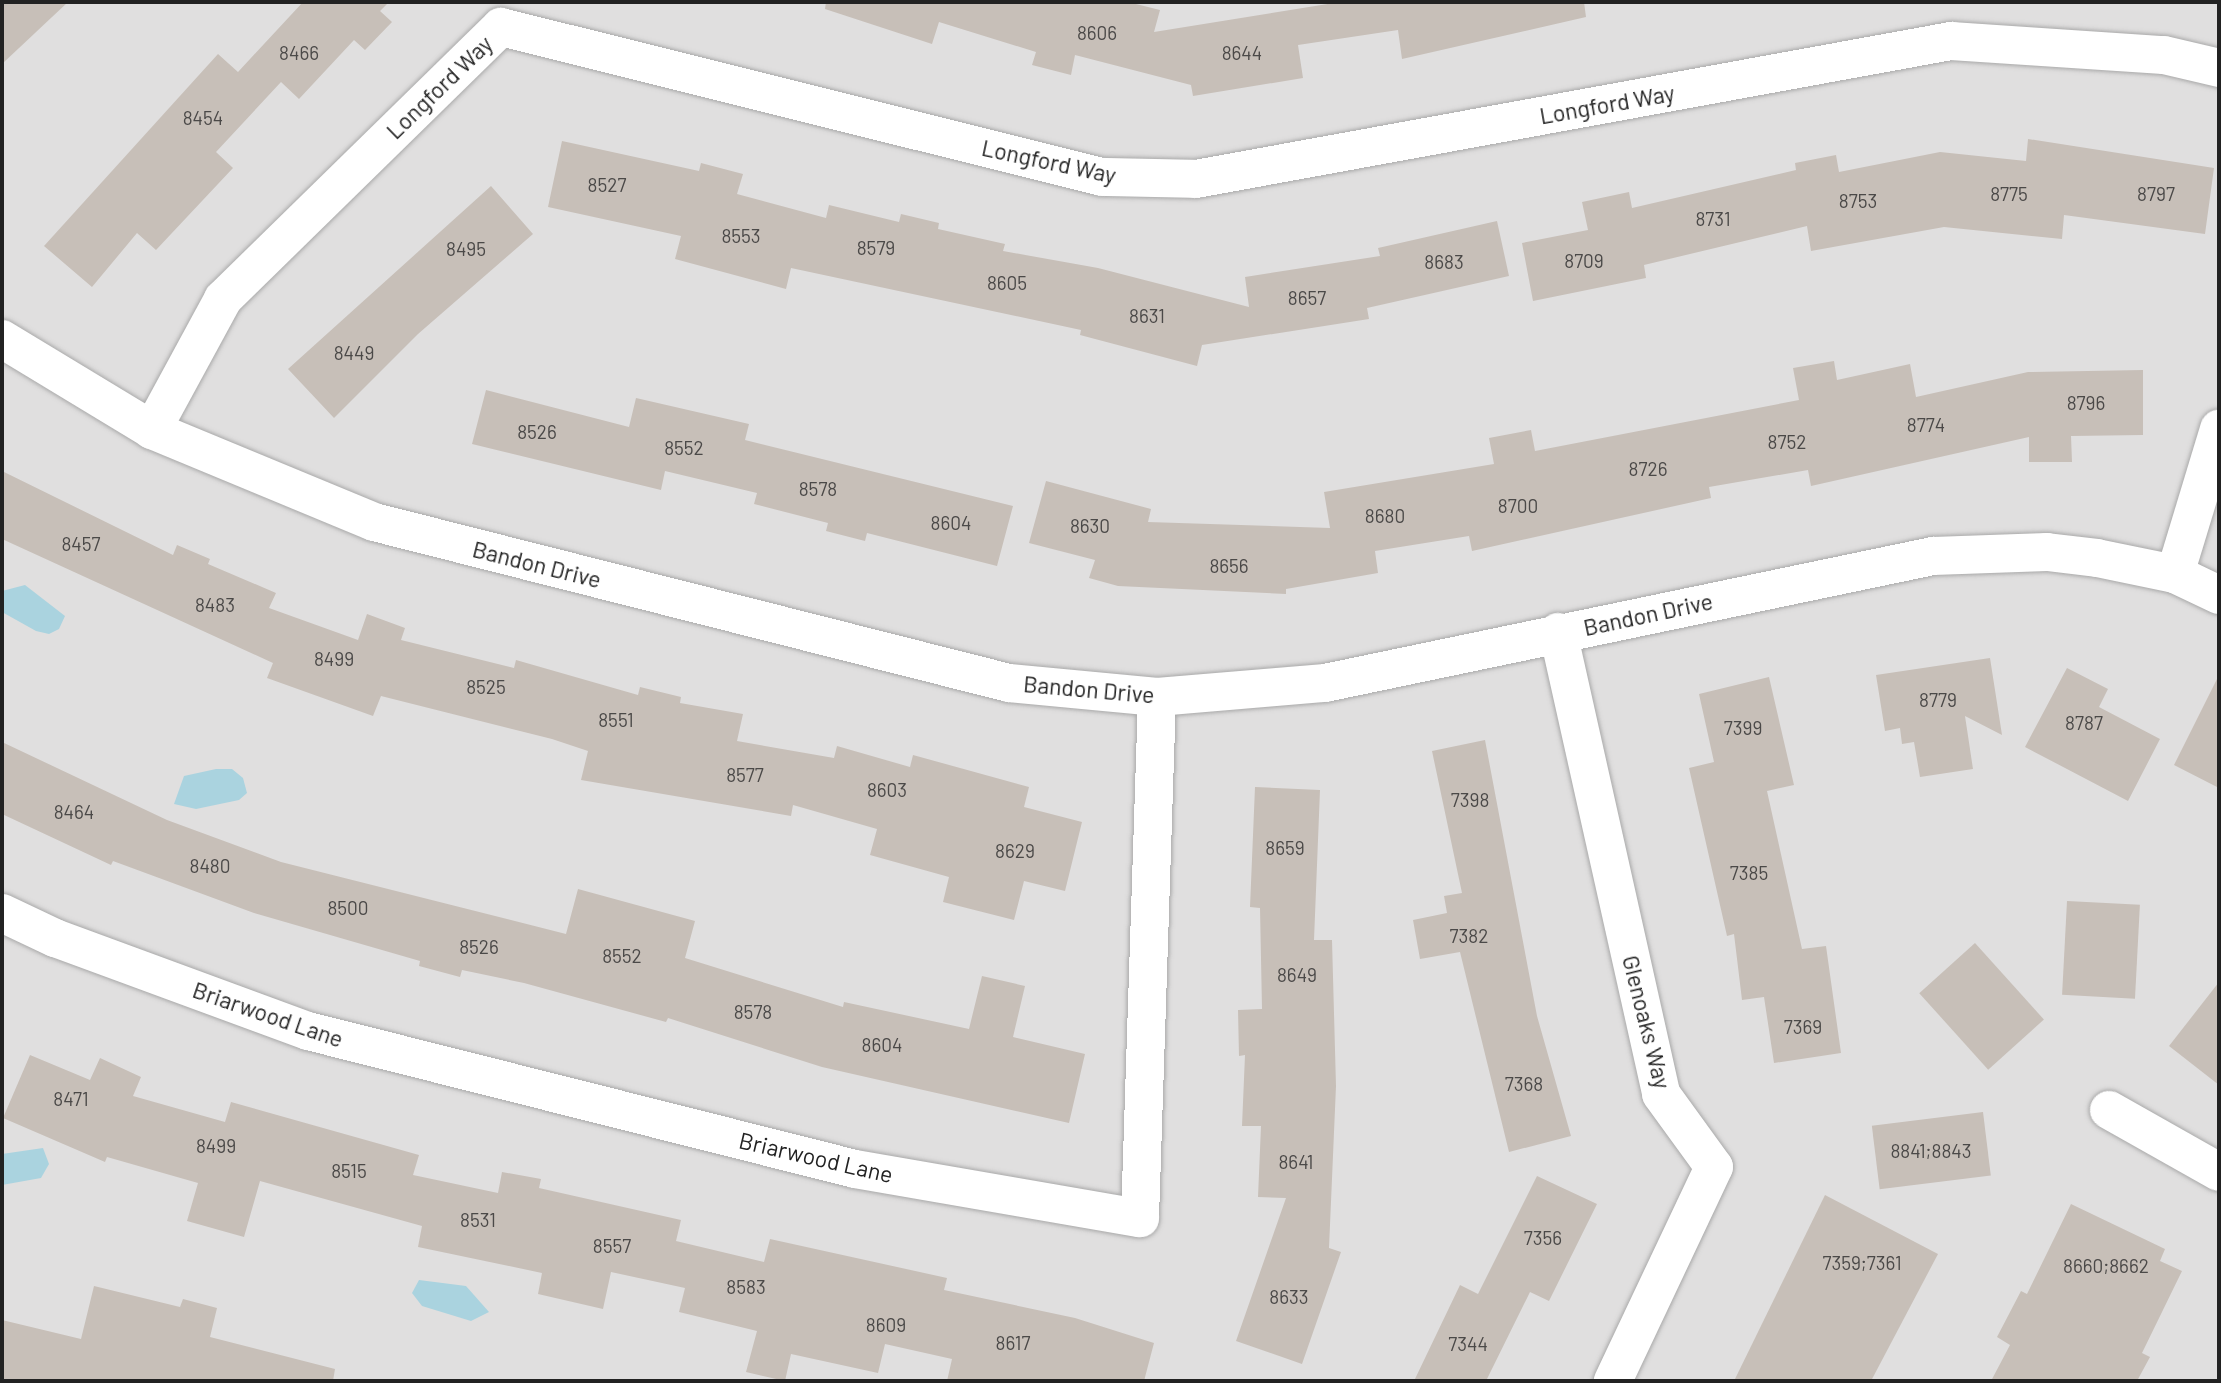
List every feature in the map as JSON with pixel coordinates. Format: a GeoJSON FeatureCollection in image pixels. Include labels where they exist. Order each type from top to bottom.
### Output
{"type":"FeatureCollection","features":[{"type":"Feature","properties":{"kind":"street","name":"Longford Way"},"geometry":{"type":"LineString","coordinates":[[152,430],[223,299],[501,27],[1115,178],[1196,179],[1951,41],[2164,55],[2219,68]]}},
{"type":"Feature","properties":{"kind":"street","name":"Bandon Drive"},"geometry":{"type":"LineString","coordinates":[[2,340],[152,430],[374,522],[1009,682],[1157,696],[1325,683],[1558,632],[1933,556],[2047,552],[2175,573],[2219,595]]}},
{"type":"Feature","properties":{"kind":"street"},"geometry":{"type":"LineString","coordinates":[[2175,573],[2219,429]]}},
{"type":"Feature","properties":{"kind":"street","name":"Glenoaks Way"},"geometry":{"type":"LineString","coordinates":[[1558,632],[1661,1094],[1714,1167],[1613,1381]]}},
{"type":"Feature","properties":{"kind":"street","name":"Briarwood Lane"},"geometry":{"type":"LineString","coordinates":[[2,913],[55,938],[308,1031],[855,1169],[1140,1218],[1157,696]]}},
{"type":"Feature","properties":{"kind":"street"},"geometry":{"type":"LineString","coordinates":[[2109,1110],[2219,1172]]}},
{"type":"Feature","properties":{"kind":"shaded area"},"geometry":{"type":"Polygon","coordinates":[[[2,2],[2219,2],[2219,1381],[2,1381],[2,2]]]}},
{"type":"Feature","properties":{"kind":"water"},"geometry":{"type":"Polygon","coordinates":[[[25,585],[65,616],[59,629],[49,634],[36,631],[2,612],[2,591],[25,585]]]}},
{"type":"Feature","properties":{"kind":"water"},"geometry":{"type":"Polygon","coordinates":[[[216,769],[232,769],[243,778],[247,793],[239,800],[196,809],[174,804],[184,776],[216,769]]]}},
{"type":"Feature","properties":{"kind":"water"},"geometry":{"type":"Polygon","coordinates":[[[43,1148],[49,1164],[41,1178],[2,1185],[2,1154],[43,1148]]]}},
{"type":"Feature","properties":{"kind":"water"},"geometry":{"type":"Polygon","coordinates":[[[419,1280],[466,1286],[489,1312],[471,1321],[422,1306],[412,1293],[419,1280]]]}},
{"type":"Feature","properties":{"kind":"building"},"geometry":{"type":"Polygon","coordinates":[[[2,2],[68,2],[2,64],[2,2]]]}},
{"type":"Feature","properties":{"kind":"building"},"geometry":{"type":"Polygon","coordinates":[[[303,2],[389,2],[380,11],[392,22],[365,50],[354,40],[299,99],[281,82],[216,152],[233,168],[156,250],[137,233],[92,287],[44,246],[218,54],[238,72],[303,2]]]}},
{"type":"Feature","properties":{"kind":"building"},"geometry":{"type":"Polygon","coordinates":[[[826,2],[1128,2],[1160,10],[1154,32],[1340,2],[1584,2],[1586,17],[1402,59],[1398,30],[1298,45],[1303,78],[1193,96],[1191,85],[1075,55],[1071,75],[1032,65],[1036,52],[939,22],[932,44],[825,9],[826,2]]]}},
{"type":"Feature","properties":{"kind":"building"},"geometry":{"type":"Polygon","coordinates":[[[2028,139],[2214,168],[2205,234],[2064,215],[2062,239],[1944,227],[1811,251],[1807,226],[1644,265],[1646,278],[1533,301],[1522,243],[1588,230],[1582,202],[1629,192],[1632,208],[1796,170],[1795,163],[1836,155],[1839,172],[1940,152],[2026,161],[2028,139]]]}},
{"type":"Feature","properties":{"kind":"building"},"geometry":{"type":"Polygon","coordinates":[[[562,141],[699,171],[701,163],[743,174],[737,194],[826,218],[829,205],[899,222],[901,214],[939,223],[938,229],[1005,244],[1003,251],[1098,268],[1249,307],[1245,277],[1380,256],[1378,248],[1497,221],[1509,276],[1367,308],[1369,319],[1202,345],[1197,366],[1080,335],[1081,330],[791,268],[786,289],[675,259],[681,236],[548,207],[562,141]]]}},
{"type":"Feature","properties":{"kind":"building"},"geometry":{"type":"Polygon","coordinates":[[[491,186],[533,234],[418,334],[334,418],[288,369],[491,186]]]}},
{"type":"Feature","properties":{"kind":"building"},"geometry":{"type":"Polygon","coordinates":[[[1834,361],[1837,380],[1910,364],[1916,397],[2028,372],[2143,370],[2143,435],[2071,436],[2072,462],[2029,462],[2029,437],[1811,486],[1808,470],[1709,487],[1711,498],[1472,551],[1469,536],[1375,551],[1378,573],[1286,589],[1286,594],[1118,586],[1089,578],[1095,560],[1029,543],[1046,481],[1151,509],[1148,522],[1330,528],[1324,492],[1494,464],[1489,438],[1531,430],[1535,451],[1799,400],[1793,368],[1834,361]]]}},
{"type":"Feature","properties":{"kind":"building"},"geometry":{"type":"Polygon","coordinates":[[[486,390],[629,427],[636,398],[749,424],[745,440],[1013,506],[997,566],[867,533],[865,541],[826,531],[828,523],[754,504],[757,493],[665,471],[661,490],[472,444],[486,390]]]}},
{"type":"Feature","properties":{"kind":"building"},"geometry":{"type":"Polygon","coordinates":[[[2,471],[173,555],[177,545],[210,559],[208,564],[276,593],[269,608],[358,640],[367,614],[405,628],[401,640],[514,668],[516,660],[638,695],[640,687],[681,697],[680,703],[743,714],[737,741],[834,758],[837,746],[910,767],[913,755],[1029,787],[1024,807],[1082,822],[1065,891],[1024,881],[1014,920],[943,902],[949,877],[870,855],[877,829],[793,805],[791,816],[581,780],[588,751],[552,739],[381,696],[373,716],[267,678],[273,663],[2,539],[2,471]]]}},
{"type":"Feature","properties":{"kind":"building"},"geometry":{"type":"Polygon","coordinates":[[[1990,658],[2002,735],[1965,716],[1973,769],[1920,777],[1914,742],[1902,744],[1900,728],[1885,731],[1876,675],[1990,658]]]}},
{"type":"Feature","properties":{"kind":"building"},"geometry":{"type":"Polygon","coordinates":[[[2067,668],[2108,689],[2099,707],[2160,739],[2128,801],[2025,747],[2067,668]]]}},
{"type":"Feature","properties":{"kind":"building"},"geometry":{"type":"Polygon","coordinates":[[[2219,675],[2219,788],[2174,765],[2219,675]]]}},
{"type":"Feature","properties":{"kind":"building"},"geometry":{"type":"Polygon","coordinates":[[[1769,677],[1794,785],[1767,791],[1802,949],[1826,946],[1841,1053],[1774,1063],[1764,997],[1742,1000],[1734,934],[1727,936],[1689,768],[1714,762],[1699,694],[1769,677]]]}},
{"type":"Feature","properties":{"kind":"building"},"geometry":{"type":"Polygon","coordinates":[[[1485,740],[1537,1016],[1571,1136],[1509,1152],[1460,952],[1420,959],[1413,920],[1447,913],[1444,896],[1462,893],[1432,751],[1485,740]]]}},
{"type":"Feature","properties":{"kind":"building"},"geometry":{"type":"Polygon","coordinates":[[[2,742],[167,820],[281,862],[566,934],[578,889],[695,921],[685,958],[843,1007],[844,1002],[969,1029],[982,976],[1025,986],[1013,1037],[1085,1054],[1069,1123],[822,1067],[668,1018],[666,1022],[524,983],[462,970],[460,977],[419,966],[420,961],[254,913],[113,861],[111,865],[2,814],[2,742]]]}},
{"type":"Feature","properties":{"kind":"building"},"geometry":{"type":"Polygon","coordinates":[[[1255,787],[1320,790],[1314,940],[1332,940],[1336,1086],[1329,1248],[1341,1252],[1302,1364],[1236,1341],[1286,1198],[1258,1197],[1261,1126],[1242,1126],[1245,1055],[1239,1056],[1238,1010],[1262,1009],[1260,908],[1250,907],[1255,787]]]}},
{"type":"Feature","properties":{"kind":"building"},"geometry":{"type":"Polygon","coordinates":[[[2067,901],[2140,905],[2135,999],[2062,995],[2067,901]]]}},
{"type":"Feature","properties":{"kind":"building"},"geometry":{"type":"Polygon","coordinates":[[[1975,943],[2044,1020],[1988,1070],[1919,993],[1975,943]]]}},
{"type":"Feature","properties":{"kind":"building"},"geometry":{"type":"Polygon","coordinates":[[[2219,982],[2219,1085],[2169,1046],[2219,982]]]}},
{"type":"Feature","properties":{"kind":"building"},"geometry":{"type":"Polygon","coordinates":[[[30,1055],[90,1080],[100,1058],[141,1077],[133,1096],[225,1122],[231,1102],[419,1155],[413,1175],[498,1193],[502,1172],[541,1179],[539,1188],[681,1220],[676,1241],[764,1262],[770,1239],[947,1278],[944,1290],[1075,1318],[1154,1343],[1144,1381],[947,1381],[952,1359],[885,1344],[878,1373],[791,1354],[785,1381],[746,1372],[757,1331],[679,1312],[685,1288],[611,1272],[603,1309],[538,1294],[542,1273],[418,1247],[422,1226],[260,1181],[244,1237],[187,1221],[198,1183],[107,1157],[105,1162],[3,1118],[30,1055]]]}},
{"type":"Feature","properties":{"kind":"building"},"geometry":{"type":"Polygon","coordinates":[[[1983,1112],[1991,1176],[1880,1189],[1872,1126],[1983,1112]]]}},
{"type":"Feature","properties":{"kind":"building"},"geometry":{"type":"Polygon","coordinates":[[[1537,1176],[1597,1204],[1549,1301],[1530,1292],[1486,1381],[1414,1381],[1460,1285],[1478,1294],[1537,1176]]]}},
{"type":"Feature","properties":{"kind":"building"},"geometry":{"type":"Polygon","coordinates":[[[1825,1195],[1938,1254],[1871,1381],[1734,1381],[1825,1195]]]}},
{"type":"Feature","properties":{"kind":"building"},"geometry":{"type":"Polygon","coordinates":[[[2071,1204],[2165,1249],[2160,1261],[2182,1271],[2142,1353],[2150,1357],[2137,1381],[1991,1381],[2010,1345],[1997,1337],[2021,1291],[2027,1294],[2071,1204]]]}},
{"type":"Feature","properties":{"kind":"building"},"geometry":{"type":"Polygon","coordinates":[[[94,1286],[180,1307],[183,1299],[217,1308],[210,1337],[335,1369],[333,1381],[2,1381],[2,1320],[81,1339],[94,1286]]]}}]}
